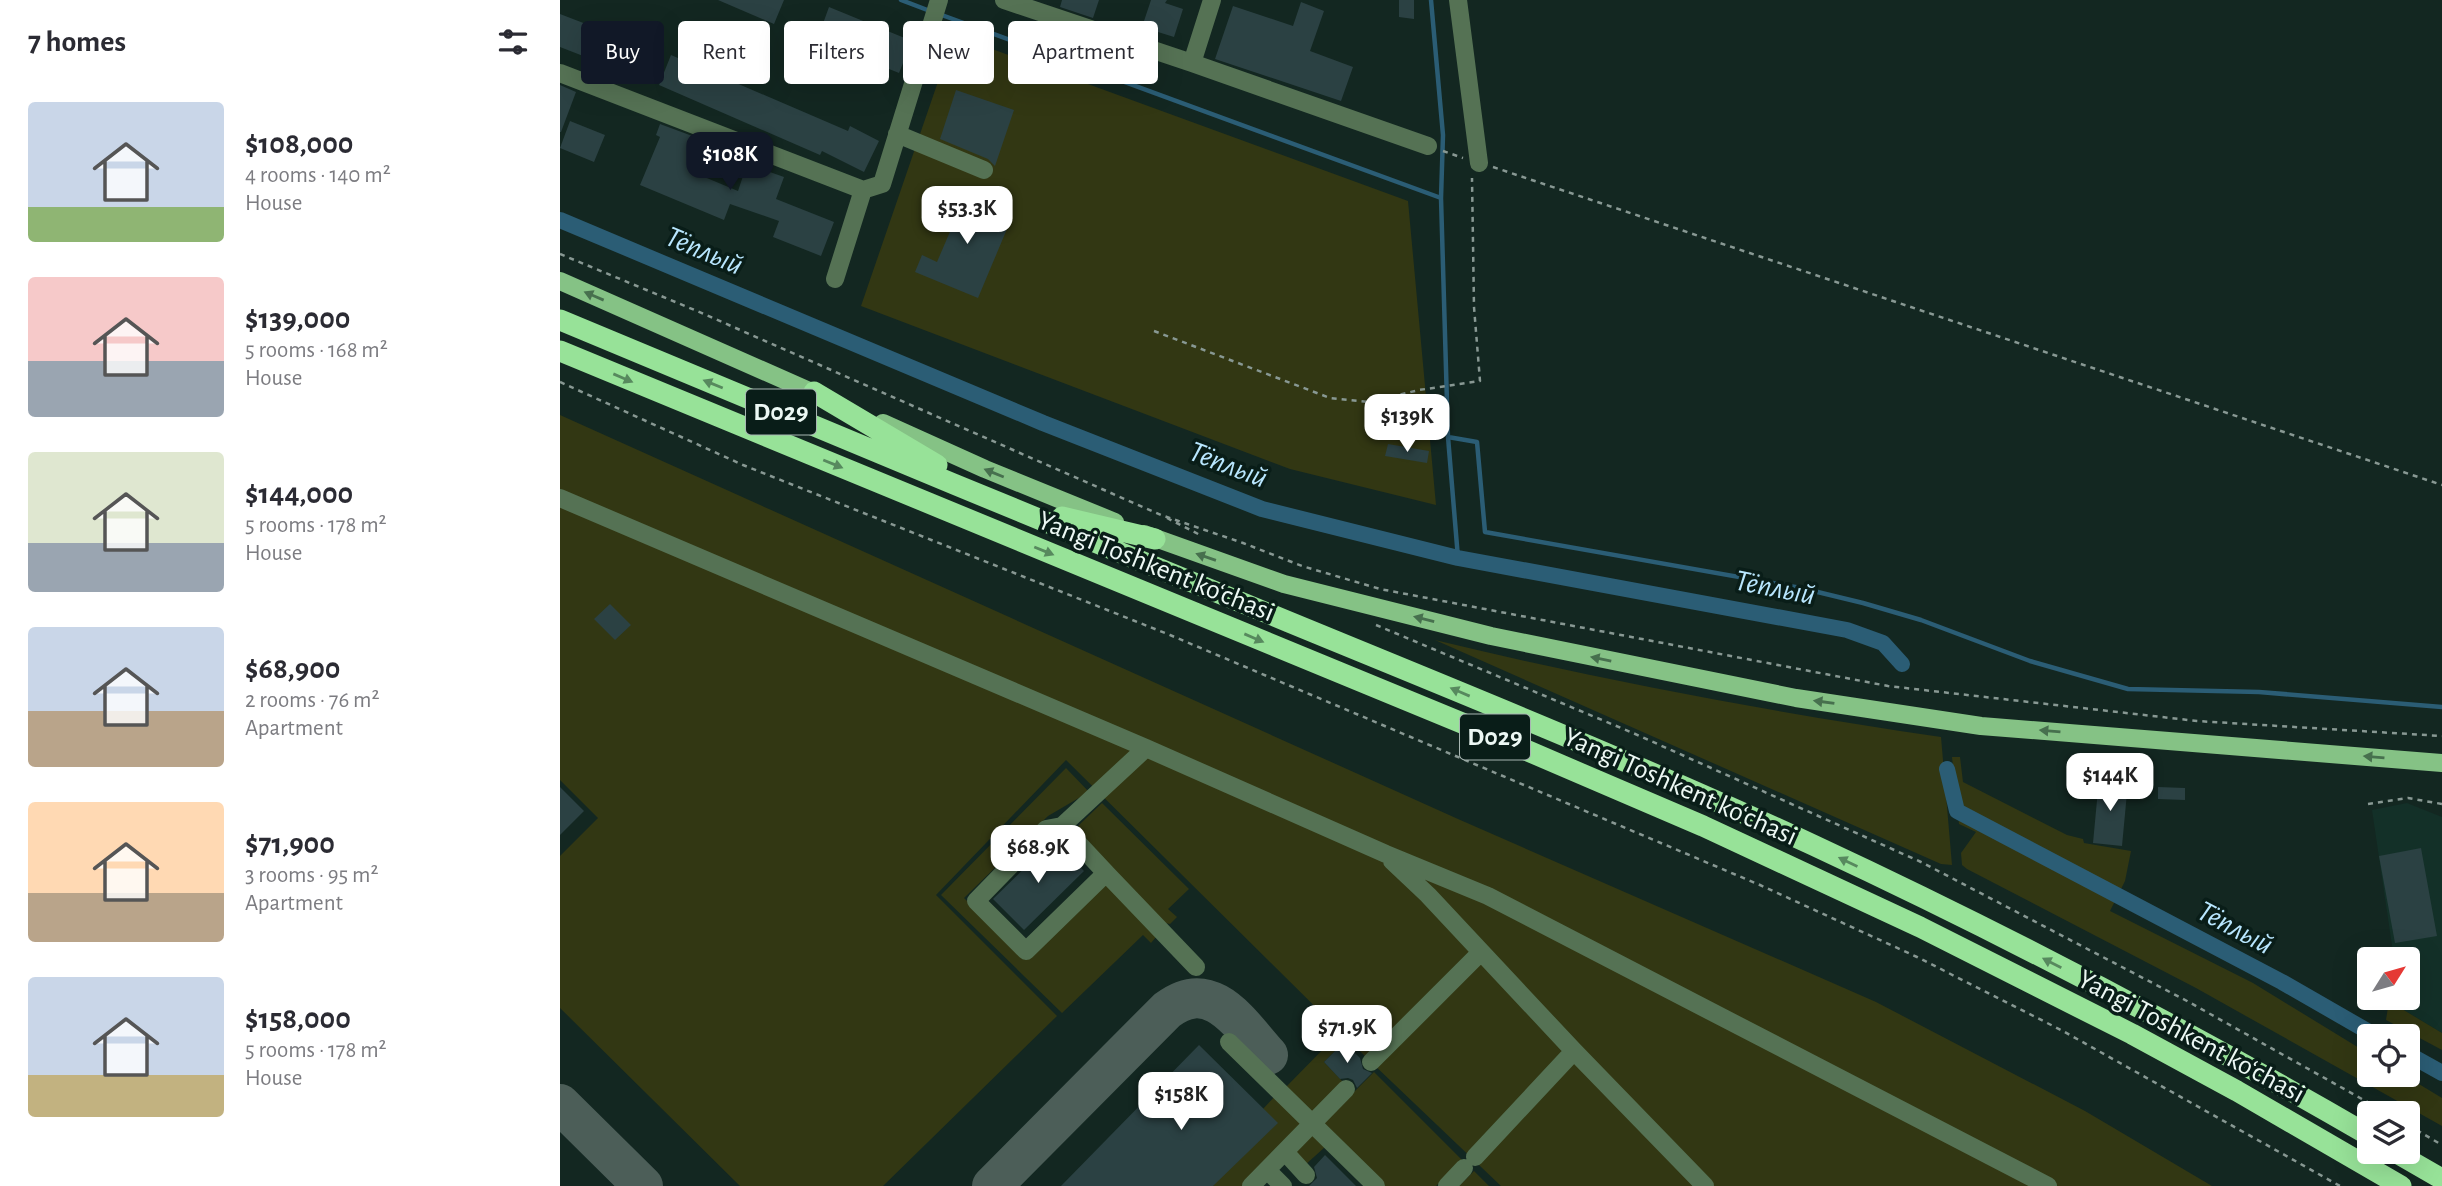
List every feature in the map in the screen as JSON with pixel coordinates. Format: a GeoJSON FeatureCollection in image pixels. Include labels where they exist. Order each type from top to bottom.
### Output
{"type":"FeatureCollection","features":[{"type":"Feature","properties":{"kind":"highway","name":"Yangi Toshkent ko‘chasi"},"geometry":{"type":"LineString","coordinates":[[560,320],[1598,750],[1815,846],[2132,1004],[2357,1129]]}},
{"type":"Feature","properties":{"kind":"highway","name":"Yangi Toshkent ko‘chasi"},"geometry":{"type":"LineString","coordinates":[[560,351],[1479,730],[1715,831],[1920,927],[2132,1034],[2401,1186]]}},
{"type":"Feature","properties":{"kind":"highway"},"geometry":{"type":"LineString","coordinates":[[814,392],[1003,504],[1155,539]]}},
{"type":"Feature","properties":{"kind":"highway"},"geometry":{"type":"LineString","coordinates":[[2416,1164],[2442,1179]]}},
{"type":"Feature","properties":{"kind":"main road"},"geometry":{"type":"LineString","coordinates":[[560,281],[985,469],[1155,539],[1284,584],[1491,636],[1796,698],[1981,726],[2442,763]]}},
{"type":"Feature","properties":{"kind":"street"},"geometry":{"type":"LineString","coordinates":[[560,73],[863,190],[881,184],[939,0]]}},
{"type":"Feature","properties":{"kind":"street"},"geometry":{"type":"LineString","coordinates":[[1004,0],[1050,7],[1192,63],[1428,146]]}},
{"type":"Feature","properties":{"kind":"street"},"geometry":{"type":"LineString","coordinates":[[1192,63],[1212,0]]}},
{"type":"Feature","properties":{"kind":"street"},"geometry":{"type":"LineString","coordinates":[[1458,0],[1476,162]]}},
{"type":"Feature","properties":{"kind":"street"},"geometry":{"type":"LineString","coordinates":[[897,134],[984,170]]}},
{"type":"Feature","properties":{"kind":"street"},"geometry":{"type":"LineString","coordinates":[[835,279],[863,190]]}},
{"type":"Feature","properties":{"kind":"street"},"geometry":{"type":"LineString","coordinates":[[560,498],[1488,896],[2048,1186]]}},
{"type":"Feature","properties":{"kind":"street"},"geometry":{"type":"LineString","coordinates":[[1107,873],[1026,951],[976,901],[1046,829],[1062,826],[1146,748]]}},
{"type":"Feature","properties":{"kind":"street"},"geometry":{"type":"LineString","coordinates":[[1062,826],[1196,967]]}},
{"type":"Feature","properties":{"kind":"street"},"geometry":{"type":"LineString","coordinates":[[1386,854],[1705,1186]]}},
{"type":"Feature","properties":{"kind":"street"},"geometry":{"type":"LineString","coordinates":[[1371,1062],[1481,952]]}},
{"type":"Feature","properties":{"kind":"street"},"geometry":{"type":"LineString","coordinates":[[1229,1042],[1376,1186]]}},
{"type":"Feature","properties":{"kind":"street"},"geometry":{"type":"LineString","coordinates":[[1447,1186],[1574,1051]]}},
{"type":"Feature","properties":{"kind":"street"},"geometry":{"type":"LineString","coordinates":[[1251,1186],[1346,1089]]}},
{"type":"Feature","properties":{"kind":"street"},"geometry":{"type":"LineString","coordinates":[[1285,1152],[1306,1175]]}},
{"type":"Feature","properties":{"kind":"street"},"geometry":{"type":"LineString","coordinates":[[1267,1170],[1283,1186]]}},
{"type":"Feature","properties":{"kind":"path"},"geometry":{"type":"LineString","coordinates":[[1428,146],[2442,485]]}},
{"type":"Feature","properties":{"kind":"path"},"geometry":{"type":"LineString","coordinates":[[1154,331],[1330,398],[1370,402],[1419,390],[1480,381],[1474,307],[1476,162]]}},
{"type":"Feature","properties":{"kind":"path"},"geometry":{"type":"LineString","coordinates":[[560,254],[697,311],[1156,512],[1202,536]]}},
{"type":"Feature","properties":{"kind":"path"},"geometry":{"type":"LineString","coordinates":[[560,382],[743,465],[1170,635],[1760,885],[1917,957],[2061,1030],[2340,1186]]}},
{"type":"Feature","properties":{"kind":"path"},"geometry":{"type":"LineString","coordinates":[[1156,512],[1303,566],[1380,589],[1888,686],[2197,720],[2442,736]]}},
{"type":"Feature","properties":{"kind":"path"},"geometry":{"type":"LineString","coordinates":[[1373,624],[1633,733],[1921,862],[2187,1000],[2366,1101]]}},
{"type":"Feature","properties":{"kind":"path"},"geometry":{"type":"LineString","coordinates":[[2368,804],[2408,798],[2442,804]]}},
{"type":"Feature","properties":{"kind":"path"},"geometry":{"type":"LineString","coordinates":[[2420,1132],[2442,1145]]}},
{"type":"Feature","properties":{"kind":"shaded area"},"geometry":{"type":"Polygon","coordinates":[[[2407,803],[2442,817],[2442,1033],[2404,1010],[2420,1010],[2420,947],[2392,947],[2372,810],[2407,803]]]}},
{"type":"Feature","properties":{"kind":"green space"},"geometry":{"type":"Polygon","coordinates":[[[994,50],[1008,55],[1008,84],[1088,84],[1408,201],[1436,505],[1290,469],[861,306],[937,84],[994,84],[994,50]]]}},
{"type":"Feature","properties":{"kind":"green space"},"geometry":{"type":"Polygon","coordinates":[[[560,415],[1458,819],[1876,1002],[2085,1111],[2212,1186],[1501,1186],[1371,1062],[1066,760],[936,895],[1057,1016],[883,1186],[740,1186],[560,1008],[560,856],[598,818],[560,780],[560,415]]]}},
{"type":"Feature","properties":{"kind":"green space"},"geometry":{"type":"Polygon","coordinates":[[[1435,640],[1687,694],[1941,737],[1952,865],[1941,864],[1435,640]]]}},
{"type":"Feature","properties":{"kind":"green space"},"geometry":{"type":"Polygon","coordinates":[[[1952,757],[1960,757],[1963,782],[2067,835],[2083,839],[2084,843],[2131,851],[2125,881],[2110,911],[2253,983],[2357,1047],[2357,1078],[2196,988],[1967,869],[1962,865],[1961,853],[1976,832],[1959,824],[1952,757]]]}},
{"type":"Feature","properties":{"kind":"green space"},"geometry":{"type":"Polygon","coordinates":[[[1066,768],[1089,792],[1048,816],[964,898],[1026,959],[1107,884],[1156,937],[1151,943],[1143,935],[1062,1013],[941,895],[1066,768]]]}},
{"type":"Feature","properties":{"kind":"green space"},"geometry":{"type":"Polygon","coordinates":[[[1102,803],[1189,889],[1168,909],[1177,917],[1170,924],[1160,922],[1077,830],[1102,803]]]}},
{"type":"Feature","properties":{"kind":"green space"},"geometry":{"type":"Polygon","coordinates":[[[2388,1010],[2404,1010],[2442,1033],[2442,1050],[2420,1038],[2420,1024],[2393,1024],[2386,1020],[2388,1010]]]}},
{"type":"Feature","properties":{"kind":"green space"},"geometry":{"type":"Polygon","coordinates":[[[1337,1035],[1344,1042],[1324,1062],[1344,1083],[1311,1112],[1284,1089],[1337,1035]]]}},
{"type":"Feature","properties":{"kind":"green space"},"geometry":{"type":"Polygon","coordinates":[[[1374,1072],[1462,1160],[1436,1186],[1382,1186],[1325,1129],[1324,1122],[1374,1072]]]}},
{"type":"Feature","properties":{"kind":"green space"},"geometry":{"type":"Polygon","coordinates":[[[2420,1085],[2442,1098],[2442,1126],[2420,1114],[2420,1101],[2397,1101],[2372,1087],[2420,1087],[2420,1085]]]}},
{"type":"Feature","properties":{"kind":"green space"},"geometry":{"type":"Polygon","coordinates":[[[1275,1096],[1300,1121],[1301,1126],[1243,1186],[1213,1186],[1263,1109],[1275,1096]]]}},
{"type":"Feature","properties":{"kind":"green space"},"geometry":{"type":"Polygon","coordinates":[[[1313,1135],[1325,1147],[1304,1166],[1296,1158],[1295,1148],[1313,1135]]]}},
{"type":"Feature","properties":{"kind":"green space"},"geometry":{"type":"Polygon","coordinates":[[[1474,1171],[1489,1186],[1459,1186],[1474,1171]]]}},
{"type":"Feature","properties":{"kind":"building"},"geometry":{"type":"Polygon","coordinates":[[[718,0],[784,0],[774,24],[718,0]]]}},
{"type":"Feature","properties":{"kind":"building"},"geometry":{"type":"Polygon","coordinates":[[[1062,0],[1099,0],[1093,18],[1060,7],[1062,0]]]}},
{"type":"Feature","properties":{"kind":"building"},"geometry":{"type":"Polygon","coordinates":[[[1151,0],[1167,0],[1165,3],[1183,9],[1174,37],[1158,32],[1158,21],[1144,21],[1151,0]]]}},
{"type":"Feature","properties":{"kind":"building"},"geometry":{"type":"Polygon","coordinates":[[[1399,0],[1414,0],[1414,19],[1399,17],[1399,0]]]}},
{"type":"Feature","properties":{"kind":"building"},"geometry":{"type":"Polygon","coordinates":[[[1301,2],[1324,11],[1310,51],[1353,67],[1341,101],[1215,59],[1233,6],[1293,26],[1301,2]]]}},
{"type":"Feature","properties":{"kind":"building"},"geometry":{"type":"Polygon","coordinates":[[[829,7],[863,21],[824,21],[829,7]]]}},
{"type":"Feature","properties":{"kind":"building"},"geometry":{"type":"Polygon","coordinates":[[[560,14],[581,22],[581,55],[560,47],[560,14]]]}},
{"type":"Feature","properties":{"kind":"building"},"geometry":{"type":"Polygon","coordinates":[[[889,32],[903,37],[903,63],[899,73],[889,69],[889,32]]]}},
{"type":"Feature","properties":{"kind":"building"},"geometry":{"type":"Polygon","coordinates":[[[671,55],[678,58],[678,84],[739,84],[848,131],[850,126],[879,141],[864,172],[822,151],[820,155],[659,85],[664,84],[664,72],[671,55]]]}},
{"type":"Feature","properties":{"kind":"building"},"geometry":{"type":"Polygon","coordinates":[[[560,85],[576,92],[561,132],[560,132],[560,85]]]}},
{"type":"Feature","properties":{"kind":"building"},"geometry":{"type":"Polygon","coordinates":[[[956,90],[1014,110],[995,166],[988,159],[940,139],[956,90]]]}},
{"type":"Feature","properties":{"kind":"building"},"geometry":{"type":"Polygon","coordinates":[[[570,121],[605,135],[594,162],[560,148],[570,121]]]}},
{"type":"Feature","properties":{"kind":"building"},"geometry":{"type":"Polygon","coordinates":[[[660,124],[703,140],[690,171],[738,191],[747,164],[784,177],[776,199],[834,222],[821,256],[773,237],[779,221],[730,204],[724,220],[640,185],[660,137],[656,135],[660,124]]]}},
{"type":"Feature","properties":{"kind":"building"},"geometry":{"type":"Polygon","coordinates":[[[947,190],[1012,217],[978,298],[915,272],[922,255],[937,262],[958,213],[941,206],[947,190]]]}},
{"type":"Feature","properties":{"kind":"building"},"geometry":{"type":"Polygon","coordinates":[[[1388,444],[1429,451],[1427,463],[1385,456],[1388,444]]]}},
{"type":"Feature","properties":{"kind":"building"},"geometry":{"type":"Polygon","coordinates":[[[610,604],[631,625],[615,640],[594,619],[610,604]]]}},
{"type":"Feature","properties":{"kind":"building"},"geometry":{"type":"Polygon","coordinates":[[[2099,779],[2128,782],[2122,846],[2093,843],[2099,779]]]}},
{"type":"Feature","properties":{"kind":"building"},"geometry":{"type":"Polygon","coordinates":[[[560,787],[584,811],[560,835],[560,787]]]}},
{"type":"Feature","properties":{"kind":"building"},"geometry":{"type":"Polygon","coordinates":[[[2158,787],[2185,788],[2185,800],[2158,799],[2158,787]]]}},
{"type":"Feature","properties":{"kind":"building"},"geometry":{"type":"Polygon","coordinates":[[[1053,840],[1084,871],[1024,930],[993,899],[1053,840]]]}},
{"type":"Feature","properties":{"kind":"building"},"geometry":{"type":"Polygon","coordinates":[[[2421,848],[2437,936],[2395,943],[2379,856],[2421,848]]]}},
{"type":"Feature","properties":{"kind":"building"},"geometry":{"type":"Polygon","coordinates":[[[1344,1042],[1360,1058],[1363,1069],[1372,1073],[1357,1088],[1353,1080],[1340,1079],[1324,1062],[1344,1042]]]}},
{"type":"Feature","properties":{"kind":"building"},"geometry":{"type":"Polygon","coordinates":[[[1199,1045],[1278,1123],[1213,1186],[1061,1186],[1199,1045]]]}},
{"type":"Feature","properties":{"kind":"building"},"geometry":{"type":"Polygon","coordinates":[[[1325,1155],[1356,1186],[1309,1186],[1317,1178],[1314,1167],[1325,1155]]]}},
{"type":"Feature","properties":{"kind":"waterway"},"geometry":{"type":"LineString","coordinates":[[901,0],[930,11]]}},
{"type":"Feature","properties":{"kind":"waterway"},"geometry":{"type":"LineString","coordinates":[[1431,0],[1443,135],[1441,198],[1448,437],[1477,442],[1485,532],[1801,588],[1863,603],[1921,620],[2030,661],[2128,689],[2259,692],[2442,707]]}},
{"type":"Feature","properties":{"kind":"waterway"},"geometry":{"type":"LineString","coordinates":[[939,14],[1441,198]]}},
{"type":"Feature","properties":{"kind":"waterway","name":"Тёплый"},"geometry":{"type":"LineString","coordinates":[[560,220],[1043,423],[1262,509],[1458,558],[1847,630],[1883,643],[1902,664]]}},
{"type":"Feature","properties":{"kind":"waterway"},"geometry":{"type":"LineString","coordinates":[[1448,437],[1458,558]]}},
{"type":"Feature","properties":{"kind":"waterway","name":"Тёплый"},"geometry":{"type":"LineString","coordinates":[[1947,769],[1957,811],[2282,982],[2357,1025]]}},
{"type":"Feature","properties":{"kind":"waterway","name":"Тёплый"},"geometry":{"type":"LineString","coordinates":[[2420,1061],[2442,1073]]}},
{"type":"Feature","properties":{"kind":"taxiway"},"geometry":{"type":"LineString","coordinates":[[992,1186],[1167,1010],[1183,1001],[1198,998],[1224,1008],[1268,1055]]}},
{"type":"Feature","properties":{"kind":"taxiway"},"geometry":{"type":"LineString","coordinates":[[560,1104],[643,1186]]}}]}
